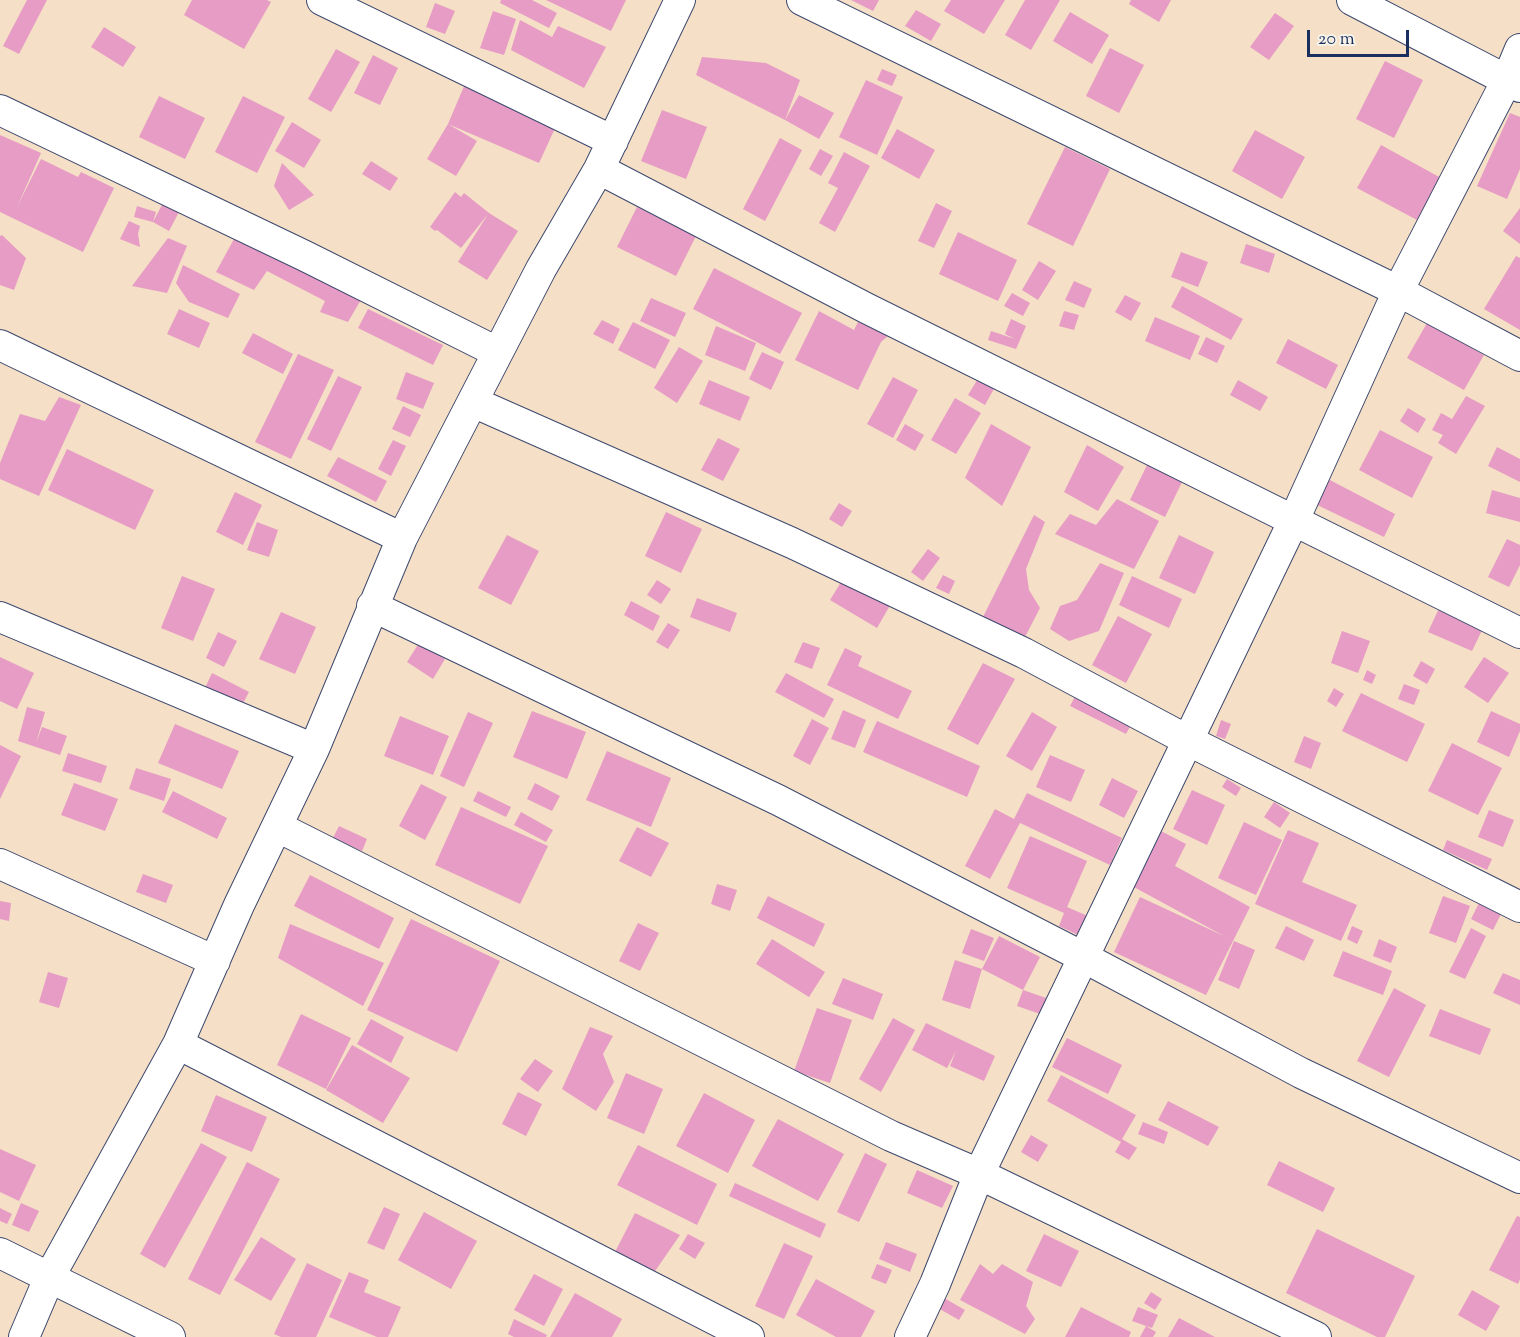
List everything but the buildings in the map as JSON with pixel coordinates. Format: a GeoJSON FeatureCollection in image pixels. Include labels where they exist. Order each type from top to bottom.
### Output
{"type":"FeatureCollection","features":[{"type":"Feature","properties":{"kind":"street"},"geometry":{"type":"LineString","coordinates":[[322,0],[613,141]]}},
{"type":"Feature","properties":{"kind":"street"},"geometry":{"type":"LineString","coordinates":[[24,1337],[50,1276],[178,1044],[239,905],[314,749],[402,538],[541,269],[599,169],[680,0]]}},
{"type":"Feature","properties":{"kind":"street"},"geometry":{"type":"LineString","coordinates":[[802,0],[1398,291],[1520,356]]}},
{"type":"Feature","properties":{"kind":"street"},"geometry":{"type":"LineString","coordinates":[[1352,0],[1513,83]]}},
{"type":"Feature","properties":{"kind":"street"},"geometry":{"type":"LineString","coordinates":[[910,1337],[935,1284],[979,1174],[1294,520],[1398,291],[1513,83],[1520,49]]}},
{"type":"Feature","properties":{"kind":"street"},"geometry":{"type":"LineString","coordinates":[[0,110],[305,256],[497,352]]}},
{"type":"Feature","properties":{"kind":"street"},"geometry":{"type":"LineString","coordinates":[[599,169],[866,308],[1520,633]]}},
{"type":"Feature","properties":{"kind":"street"},"geometry":{"type":"LineString","coordinates":[[0,345],[402,538]]}},
{"type":"Feature","properties":{"kind":"street"},"geometry":{"type":"LineString","coordinates":[[473,402],[792,543],[1024,652],[1189,741],[1520,907]]}},
{"type":"Feature","properties":{"kind":"street"},"geometry":{"type":"LineString","coordinates":[[372,606],[778,800],[1083,957],[1301,1073],[1520,1178]]}},
{"type":"Feature","properties":{"kind":"street"},"geometry":{"type":"LineString","coordinates":[[0,616],[314,749]]}},
{"type":"Feature","properties":{"kind":"street"},"geometry":{"type":"LineString","coordinates":[[278,827],[891,1136],[979,1174],[1316,1337]]}},
{"type":"Feature","properties":{"kind":"street"},"geometry":{"type":"LineString","coordinates":[[0,864],[215,961]]}},
{"type":"Feature","properties":{"kind":"street"},"geometry":{"type":"LineString","coordinates":[[178,1044],[749,1337]]}},
{"type":"Feature","properties":{"kind":"street"},"geometry":{"type":"LineString","coordinates":[[0,1253],[170,1337]]}}]}
